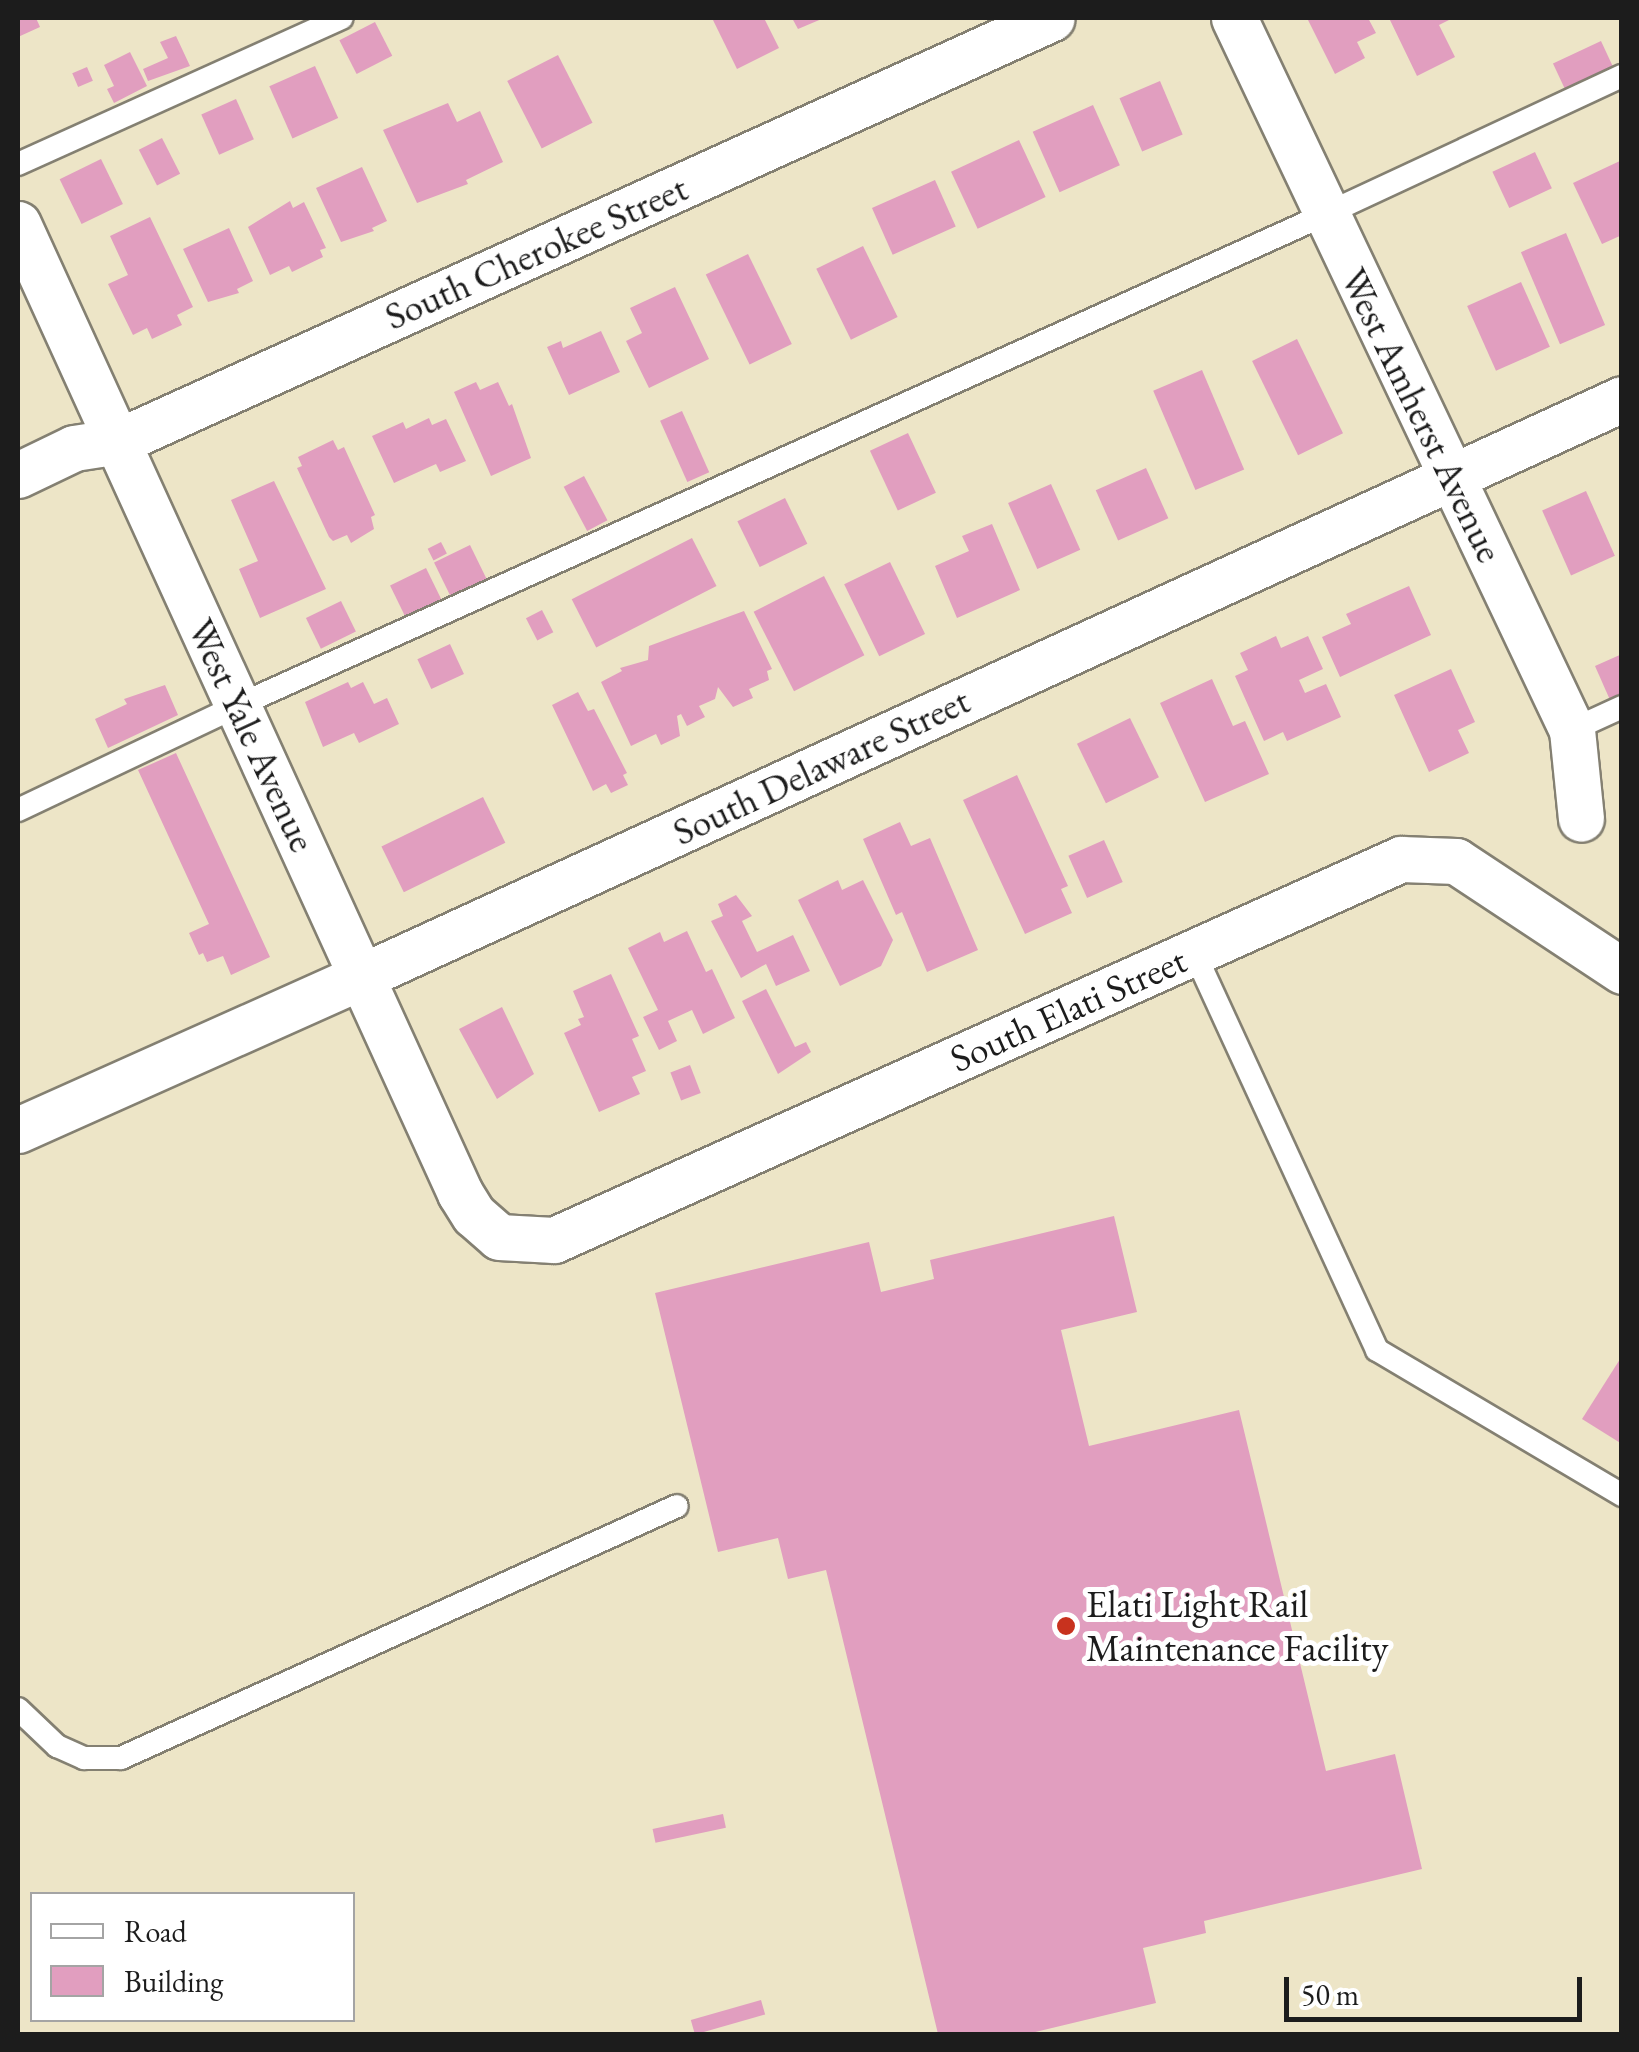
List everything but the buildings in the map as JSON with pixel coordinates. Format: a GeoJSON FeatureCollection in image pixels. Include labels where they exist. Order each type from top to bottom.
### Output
{"type":"FeatureCollection","features":[{"type":"Feature","properties":{"kind":"street","name":"South Cherokee Street"},"geometry":{"type":"LineString","coordinates":[[18,474],[74,448],[119,441],[1052,18]]}},
{"type":"Feature","properties":{"kind":"street","name":"West Amherst Avenue"},"geometry":{"type":"LineString","coordinates":[[1234,18],[1572,730],[1580,820]]}},
{"type":"Feature","properties":{"kind":"street","name":"West Yale Avenue"},"geometry":{"type":"LineString","coordinates":[[18,224],[460,1192],[474,1214],[500,1237]]}},
{"type":"Feature","properties":{"kind":"street","name":"South Delaware Street"},"geometry":{"type":"LineString","coordinates":[[18,1130],[363,976],[1622,398]]}},
{"type":"Feature","properties":{"kind":"street","name":"South Elati Street"},"geometry":{"type":"LineString","coordinates":[[500,1237],[554,1240],[1401,859],[1456,861],[1622,971]]}},
{"type":"Feature","properties":{"kind":"lane"},"geometry":{"type":"LineString","coordinates":[[18,164],[342,18]]}},
{"type":"Feature","properties":{"kind":"lane"},"geometry":{"type":"LineString","coordinates":[[18,810],[237,706],[1326,214],[1622,76]]}},
{"type":"Feature","properties":{"kind":"lane"},"geometry":{"type":"LineString","coordinates":[[1572,730],[1622,707]]}},
{"type":"Feature","properties":{"kind":"lane"},"geometry":{"type":"LineString","coordinates":[[1194,952],[1377,1350],[1622,1496]]}},
{"type":"Feature","properties":{"kind":"lane"},"geometry":{"type":"LineString","coordinates":[[18,1709],[57,1746],[84,1758],[121,1758],[678,1506]]}},
{"type":"Feature","properties":{"kind":"place","name":"Elati Light Rail Maintenance Facility"},"geometry":{"type":"Point","coordinates":[1066,1626]}}]}
